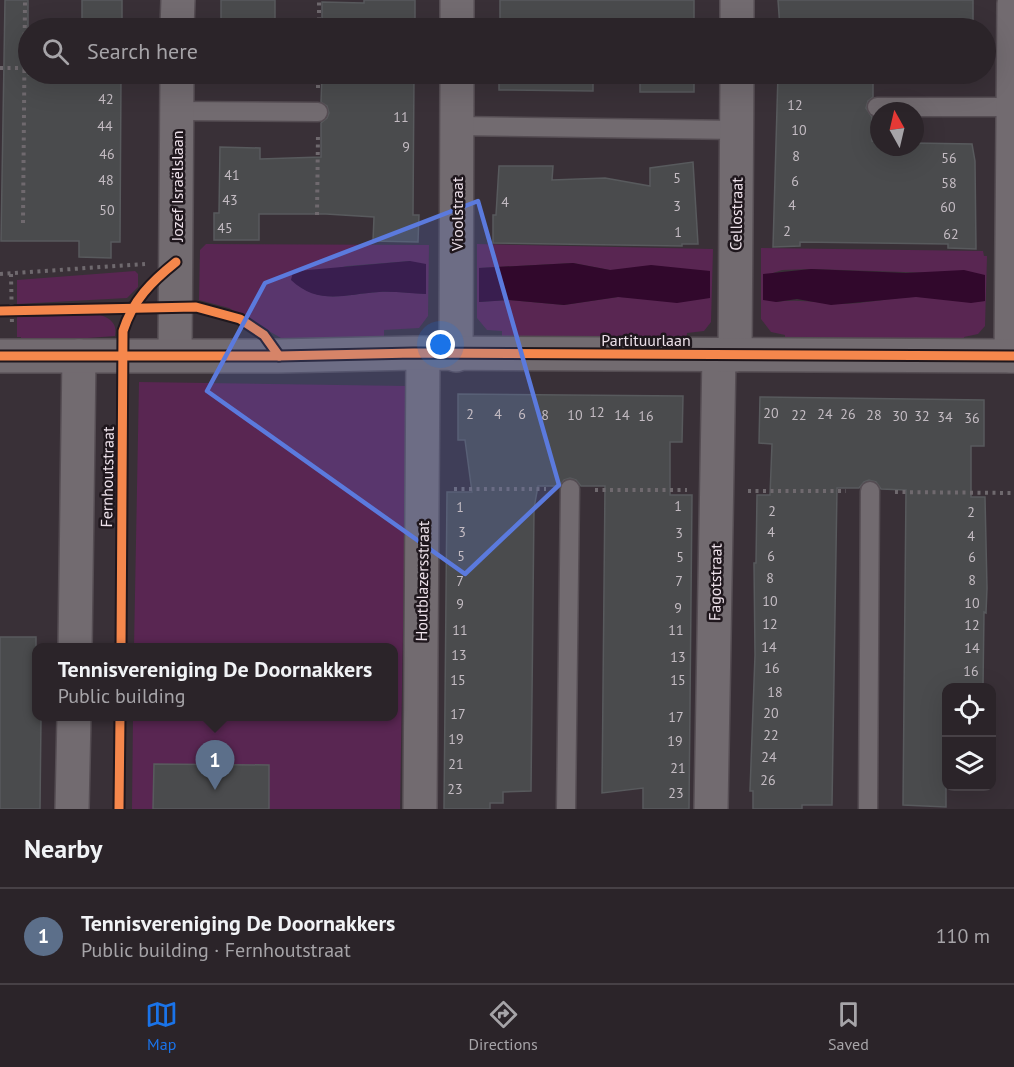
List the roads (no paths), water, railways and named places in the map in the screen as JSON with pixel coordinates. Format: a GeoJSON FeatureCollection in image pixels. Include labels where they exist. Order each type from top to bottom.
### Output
{"type":"FeatureCollection","features":[{"type":"Feature","properties":{"kind":"street"},"geometry":{"type":"LineString","coordinates":[[177,18],[178,0]]}},
{"type":"Feature","properties":{"kind":"street"},"geometry":{"type":"LineString","coordinates":[[457,0],[457,18]]}},
{"type":"Feature","properties":{"kind":"street"},"geometry":{"type":"LineString","coordinates":[[737,0],[737,18]]}},
{"type":"Feature","properties":{"kind":"street"},"geometry":{"type":"LineString","coordinates":[[1012,356],[1011,106],[1014,4]]}},
{"type":"Feature","properties":{"kind":"street","name":"Jozef Israëlslaan"},"geometry":{"type":"LineString","coordinates":[[175,354],[177,84]]}},
{"type":"Feature","properties":{"kind":"street","name":"Vioolstraat"},"geometry":{"type":"LineString","coordinates":[[456,355],[457,84]]}},
{"type":"Feature","properties":{"kind":"street","name":"Cellostraat"},"geometry":{"type":"LineString","coordinates":[[727,355],[737,84]]}},
{"type":"Feature","properties":{"kind":"street","name":"Partituurlaan"},"geometry":{"type":"LineString","coordinates":[[6,356],[175,354],[279,356],[423,353],[456,355],[1012,356]]}},
{"type":"Feature","properties":{"kind":"street","name":"Houtblazersstraat"},"geometry":{"type":"LineString","coordinates":[[420,809],[423,353]]}},
{"type":"Feature","properties":{"kind":"street","name":"Fagotstraat"},"geometry":{"type":"LineString","coordinates":[[711,809],[727,355]]}},
{"type":"Feature","properties":{"kind":"street","name":"Fernhoutstraat"},"geometry":{"type":"LineString","coordinates":[[75,643],[79,356]]}},
{"type":"Feature","properties":{"kind":"street"},"geometry":{"type":"LineString","coordinates":[[72,809],[74,721]]}},
{"type":"Feature","properties":{"kind":"lane"},"geometry":{"type":"LineString","coordinates":[[924,107],[1011,106]]}},
{"type":"Feature","properties":{"kind":"lane","name":"Jozef Israëlslaan"},"geometry":{"type":"LineString","coordinates":[[177,111],[318,112]]}},
{"type":"Feature","properties":{"kind":"lane"},"geometry":{"type":"LineString","coordinates":[[457,126],[737,130]]}},
{"type":"Feature","properties":{"kind":"lane"},"geometry":{"type":"LineString","coordinates":[[566,809],[570,489]]}},
{"type":"Feature","properties":{"kind":"lane"},"geometry":{"type":"LineString","coordinates":[[868,809],[870,491]]}},
{"type":"Feature","properties":{"kind":"place","name":"Tennisvereniging De Doornakkers"},"geometry":{"type":"Point","coordinates":[215,790]}}]}
